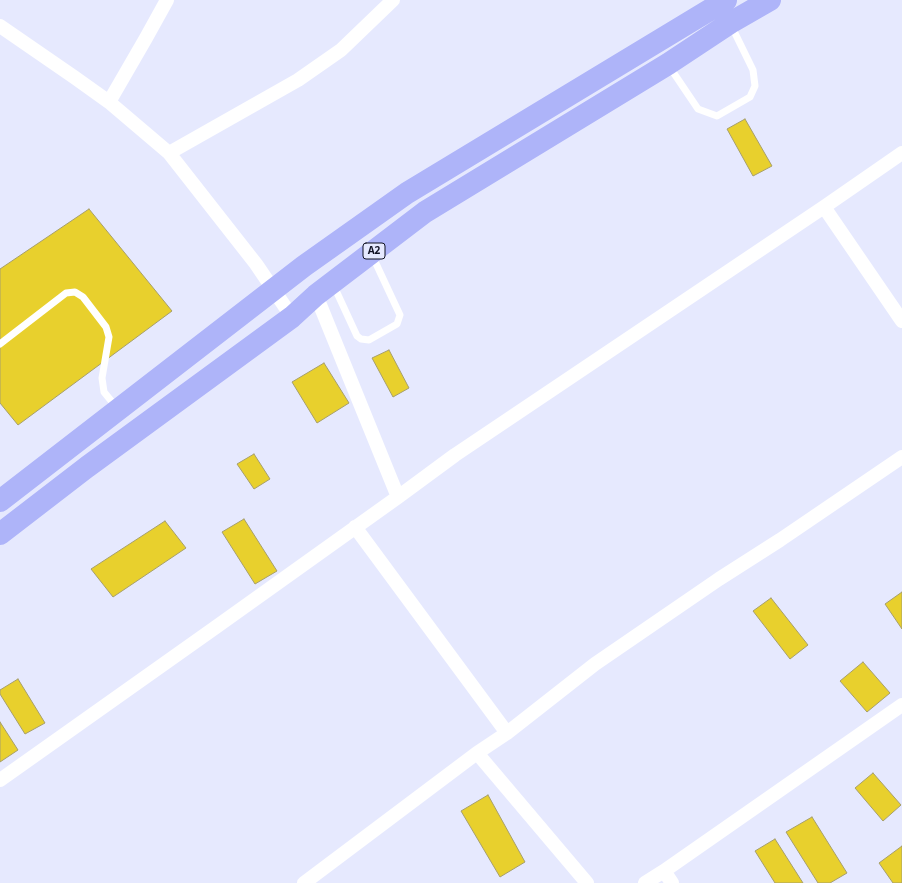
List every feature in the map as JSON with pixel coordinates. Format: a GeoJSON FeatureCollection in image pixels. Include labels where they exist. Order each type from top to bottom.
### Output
{"type":"FeatureCollection","features":[{"type":"Feature","properties":{"kind":"highway","name":"A2"},"geometry":{"type":"LineString","coordinates":[[0,501],[304,266],[407,193],[726,0]]}},
{"type":"Feature","properties":{"kind":"highway","name":"A2"},"geometry":{"type":"LineString","coordinates":[[0,534],[87,467],[292,317],[324,288],[425,212],[668,64],[730,23],[770,0]]}},
{"type":"Feature","properties":{"kind":"street"},"geometry":{"type":"LineString","coordinates":[[108,102],[167,0]]}},
{"type":"Feature","properties":{"kind":"street"},"geometry":{"type":"LineString","coordinates":[[169,153],[304,75],[340,50],[393,0]]}},
{"type":"Feature","properties":{"kind":"street"},"geometry":{"type":"LineString","coordinates":[[0,26],[108,102],[169,153],[256,264],[292,317]]}},
{"type":"Feature","properties":{"kind":"street"},"geometry":{"type":"LineString","coordinates":[[0,780],[455,455],[902,153]]}},
{"type":"Feature","properties":{"kind":"street"},"geometry":{"type":"LineString","coordinates":[[824,207],[902,321]]}},
{"type":"Feature","properties":{"kind":"street"},"geometry":{"type":"LineString","coordinates":[[324,288],[398,497]]}},
{"type":"Feature","properties":{"kind":"street"},"geometry":{"type":"LineString","coordinates":[[304,883],[477,753],[507,733],[595,664],[902,457]]}},
{"type":"Feature","properties":{"kind":"street"},"geometry":{"type":"LineString","coordinates":[[355,527],[507,733]]}},
{"type":"Feature","properties":{"kind":"street"},"geometry":{"type":"LineString","coordinates":[[645,883],[902,705]]}},
{"type":"Feature","properties":{"kind":"street"},"geometry":{"type":"LineString","coordinates":[[477,753],[587,883]]}},
{"type":"Feature","properties":{"kind":"street"},"geometry":{"type":"LineString","coordinates":[[664,871],[672,883]]}},
{"type":"Feature","properties":{"kind":"lane"},"geometry":{"type":"LineString","coordinates":[[668,64],[698,109],[717,116],[750,97],[755,86],[753,70],[730,23]]}},
{"type":"Feature","properties":{"kind":"lane"},"geometry":{"type":"LineString","coordinates":[[324,288],[357,336],[361,339],[369,340],[397,324],[400,315],[371,253]]}},
{"type":"Feature","properties":{"kind":"lane"},"geometry":{"type":"LineString","coordinates":[[0,344],[66,294],[75,292],[83,297],[106,327],[108,332],[109,336],[102,378],[104,392],[118,410]]}},
{"type":"Feature","properties":{"kind":"building"},"geometry":{"type":"Polygon","coordinates":[[[745,119],[772,166],[753,176],[727,129],[745,119]]]}},
{"type":"Feature","properties":{"kind":"building"},"geometry":{"type":"Polygon","coordinates":[[[89,209],[172,311],[18,425],[0,403],[0,269],[89,209]]]}},
{"type":"Feature","properties":{"kind":"building"},"geometry":{"type":"Polygon","coordinates":[[[389,350],[409,388],[393,397],[372,358],[389,350]]]}},
{"type":"Feature","properties":{"kind":"building"},"geometry":{"type":"Polygon","coordinates":[[[324,363],[349,403],[317,423],[292,382],[324,363]]]}},
{"type":"Feature","properties":{"kind":"building"},"geometry":{"type":"Polygon","coordinates":[[[254,454],[270,479],[254,489],[237,464],[254,454]]]}},
{"type":"Feature","properties":{"kind":"building"},"geometry":{"type":"Polygon","coordinates":[[[244,519],[277,571],[255,584],[222,532],[244,519]]]}},
{"type":"Feature","properties":{"kind":"building"},"geometry":{"type":"Polygon","coordinates":[[[165,521],[186,548],[113,597],[91,569],[165,521]]]}},
{"type":"Feature","properties":{"kind":"building"},"geometry":{"type":"Polygon","coordinates":[[[902,592],[902,629],[885,604],[902,592]]]}},
{"type":"Feature","properties":{"kind":"building"},"geometry":{"type":"Polygon","coordinates":[[[771,598],[808,645],[790,659],[753,611],[771,598]]]}},
{"type":"Feature","properties":{"kind":"building"},"geometry":{"type":"Polygon","coordinates":[[[863,662],[890,693],[867,712],[840,681],[863,662]]]}},
{"type":"Feature","properties":{"kind":"building"},"geometry":{"type":"Polygon","coordinates":[[[18,679],[45,723],[25,734],[0,694],[0,690],[18,679]]]}},
{"type":"Feature","properties":{"kind":"building"},"geometry":{"type":"Polygon","coordinates":[[[0,722],[18,750],[0,762],[0,722]]]}},
{"type":"Feature","properties":{"kind":"building"},"geometry":{"type":"Polygon","coordinates":[[[873,773],[901,805],[883,821],[855,788],[873,773]]]}},
{"type":"Feature","properties":{"kind":"building"},"geometry":{"type":"Polygon","coordinates":[[[488,795],[525,862],[500,877],[461,811],[488,795]]]}},
{"type":"Feature","properties":{"kind":"building"},"geometry":{"type":"Polygon","coordinates":[[[812,817],[847,873],[830,883],[818,883],[786,832],[812,817]]]}},
{"type":"Feature","properties":{"kind":"building"},"geometry":{"type":"Polygon","coordinates":[[[775,839],[803,883],[775,883],[755,851],[775,839]]]}},
{"type":"Feature","properties":{"kind":"building"},"geometry":{"type":"Polygon","coordinates":[[[902,846],[902,883],[893,883],[879,863],[902,846]]]}}]}
